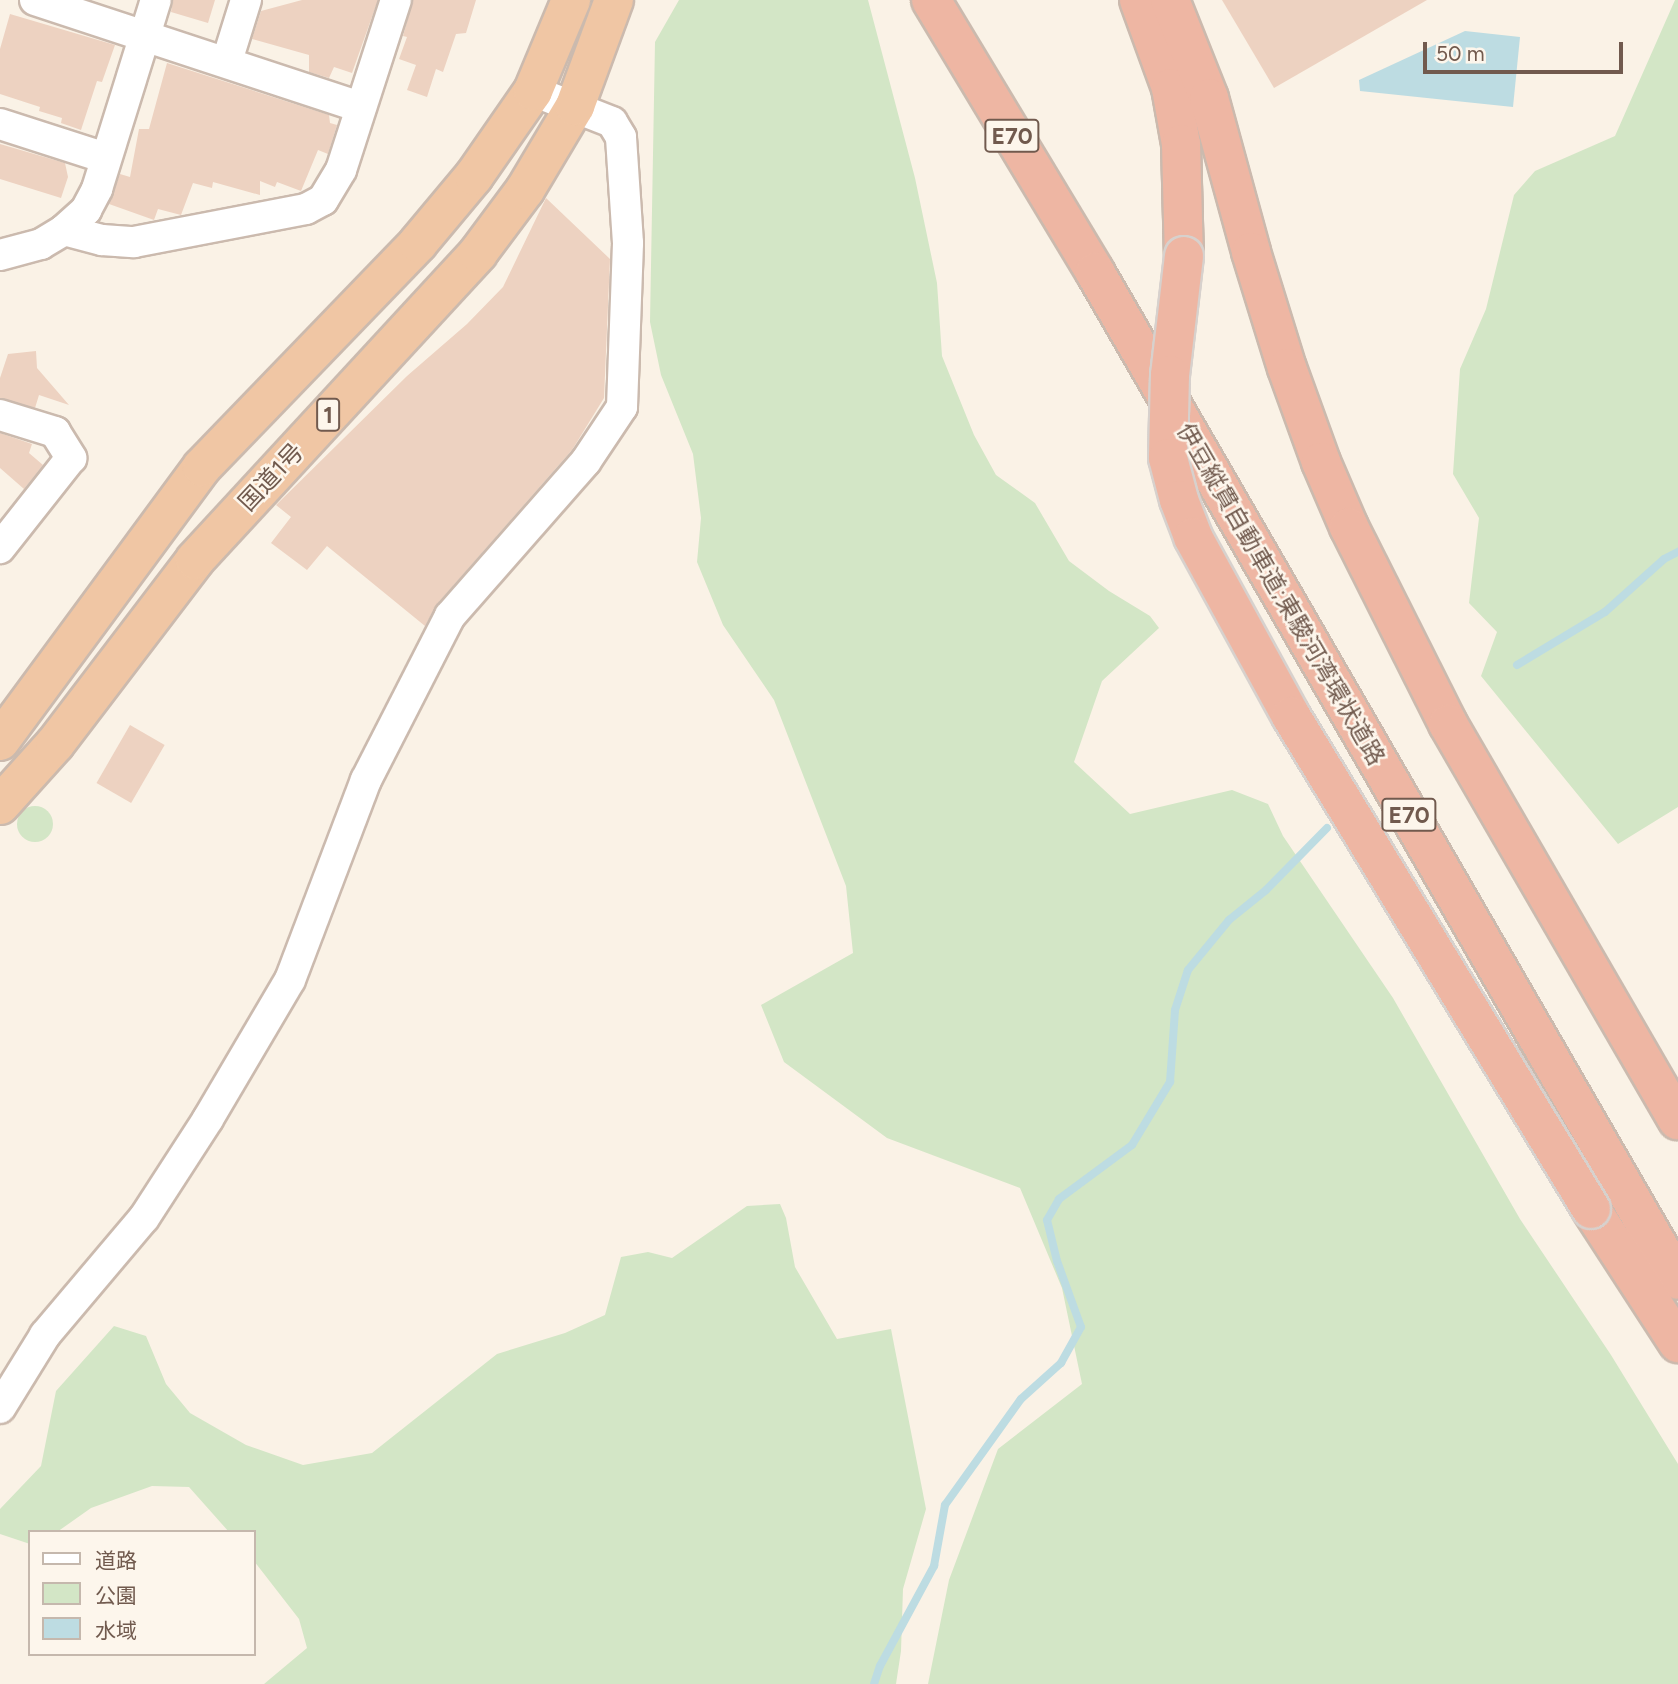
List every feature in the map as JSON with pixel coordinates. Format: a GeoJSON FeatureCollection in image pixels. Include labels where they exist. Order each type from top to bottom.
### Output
{"type":"FeatureCollection","features":[{"type":"Feature","properties":{"kind":"highway","name":"1"},"geometry":{"type":"LineString","coordinates":[[0,741],[202,467],[418,243],[474,176],[533,91],[571,0]]}},
{"type":"Feature","properties":{"kind":"highway","name":"国道1号"},"geometry":{"type":"LineString","coordinates":[[0,805],[55,744],[195,560],[478,253],[524,190],[575,106],[614,0]]}},
{"type":"Feature","properties":{"kind":"highway","name":"伊豆縦貫自動車道;東駿河湾環状道路"},"geometry":{"type":"LineString","coordinates":[[931,0],[1095,272],[1678,1280]]}},
{"type":"Feature","properties":{"kind":"highway","name":"伊豆縦貫自動車道;東駿河湾環状道路"},"geometry":{"type":"LineString","coordinates":[[962,0],[1095,272]]}},
{"type":"Feature","properties":{"kind":"highway"},"geometry":{"type":"LineString","coordinates":[[1139,0],[1171,88],[1179,133],[1184,256],[1170,375],[1168,458],[1179,500],[1193,537],[1291,716],[1591,1209],[1678,1343]]}},
{"type":"Feature","properties":{"kind":"highway"},"geometry":{"type":"LineString","coordinates":[[1170,0],[1209,98],[1251,252],[1287,368],[1321,461],[1349,527],[1448,724],[1678,1120]]}},
{"type":"Feature","properties":{"kind":"street"},"geometry":{"type":"LineString","coordinates":[[35,0],[362,107]]}},
{"type":"Feature","properties":{"kind":"street"},"geometry":{"type":"LineString","coordinates":[[0,255],[41,244],[65,230],[86,210],[97,189],[156,0]]}},
{"type":"Feature","properties":{"kind":"street"},"geometry":{"type":"LineString","coordinates":[[227,61],[246,0]]}},
{"type":"Feature","properties":{"kind":"street"},"geometry":{"type":"LineString","coordinates":[[65,230],[102,240],[134,242],[306,209],[323,200],[332,187],[362,107],[396,0]]}},
{"type":"Feature","properties":{"kind":"street"},"geometry":{"type":"LineString","coordinates":[[0,1408],[45,1335],[144,1218],[208,1119],[290,980],[366,780],[450,616],[586,461],[622,407],[628,243],[621,137],[612,122],[533,91]]}},
{"type":"Feature","properties":{"kind":"street"},"geometry":{"type":"LineString","coordinates":[[0,124],[106,158]]}},
{"type":"Feature","properties":{"kind":"street"},"geometry":{"type":"LineString","coordinates":[[0,415],[55,432],[71,458],[0,548]]}},
{"type":"Feature","properties":{"kind":"green space"},"geometry":{"type":"Polygon","coordinates":[[[679,0],[868,0],[915,178],[937,283],[942,356],[974,435],[996,475],[1035,503],[1069,561],[1109,591],[1150,616],[1159,628],[1102,681],[1074,762],[1130,814],[1232,790],[1268,804],[1283,836],[1393,998],[1520,1219],[1611,1355],[1678,1464],[1678,1684],[928,1684],[949,1580],[998,1449],[1082,1384],[1062,1288],[1020,1188],[887,1138],[784,1062],[761,1005],[853,953],[846,886],[774,700],[723,625],[697,562],[701,518],[693,454],[661,375],[650,322],[655,42],[679,0]]]}},
{"type":"Feature","properties":{"kind":"green space"},"geometry":{"type":"Polygon","coordinates":[[[1675,0],[1678,0],[1678,807],[1618,844],[1481,676],[1497,632],[1469,603],[1479,518],[1453,474],[1460,369],[1486,309],[1514,195],[1535,171],[1615,136],[1675,0]]]}},
{"type":"Feature","properties":{"kind":"green space"},"geometry":{"type":"Polygon","coordinates":[[[35,806],[47,812],[53,824],[47,836],[35,842],[23,836],[17,824],[23,812],[35,806]]]}},
{"type":"Feature","properties":{"kind":"green space"},"geometry":{"type":"Polygon","coordinates":[[[780,1204],[786,1218],[795,1267],[837,1339],[891,1329],[926,1509],[903,1589],[901,1651],[896,1684],[264,1684],[307,1648],[299,1619],[256,1564],[256,1530],[227,1530],[189,1487],[152,1486],[91,1508],[60,1530],[28,1530],[28,1543],[0,1534],[0,1509],[41,1466],[56,1391],[114,1326],[146,1336],[166,1384],[190,1413],[246,1445],[303,1465],[372,1453],[497,1354],[565,1333],[605,1315],[621,1257],[648,1252],[672,1258],[747,1206],[780,1204]]]}},
{"type":"Feature","properties":{"kind":"water"},"geometry":{"type":"Polygon","coordinates":[[[1465,31],[1520,37],[1513,107],[1360,91],[1359,80],[1465,31]]]}},
{"type":"Feature","properties":{"kind":"building"},"geometry":{"type":"Polygon","coordinates":[[[173,0],[215,0],[208,23],[171,12],[173,0]]]}},
{"type":"Feature","properties":{"kind":"building"},"geometry":{"type":"Polygon","coordinates":[[[302,0],[378,0],[352,73],[334,67],[329,78],[309,72],[309,55],[252,39],[261,11],[302,0]]]}},
{"type":"Feature","properties":{"kind":"building"},"geometry":{"type":"Polygon","coordinates":[[[413,0],[476,0],[466,33],[456,34],[443,72],[436,69],[427,97],[407,90],[416,65],[399,59],[407,37],[403,36],[413,0]]]}},
{"type":"Feature","properties":{"kind":"building"},"geometry":{"type":"Polygon","coordinates":[[[1222,0],[1427,0],[1274,88],[1222,0]]]}},
{"type":"Feature","properties":{"kind":"building"},"geometry":{"type":"Polygon","coordinates":[[[10,14],[115,45],[102,82],[97,81],[81,130],[61,123],[62,118],[39,111],[40,107],[0,94],[0,49],[10,14]]]}},
{"type":"Feature","properties":{"kind":"building"},"geometry":{"type":"Polygon","coordinates":[[[167,63],[329,115],[330,123],[337,125],[328,154],[318,150],[301,191],[277,182],[275,187],[260,181],[260,195],[213,182],[212,188],[193,183],[181,215],[158,209],[154,220],[109,204],[120,174],[130,177],[139,129],[149,129],[167,63]]]}},
{"type":"Feature","properties":{"kind":"building"},"geometry":{"type":"Polygon","coordinates":[[[0,144],[65,163],[68,177],[61,198],[0,179],[0,144]]]}},
{"type":"Feature","properties":{"kind":"building"},"geometry":{"type":"Polygon","coordinates":[[[546,198],[610,259],[604,398],[572,450],[437,604],[425,626],[327,546],[307,570],[271,543],[291,517],[276,505],[407,376],[467,324],[503,287],[546,198]]]}},
{"type":"Feature","properties":{"kind":"building"},"geometry":{"type":"Polygon","coordinates":[[[36,351],[37,368],[69,405],[39,395],[35,408],[0,398],[0,378],[8,354],[36,351]]]}},
{"type":"Feature","properties":{"kind":"building"},"geometry":{"type":"Polygon","coordinates":[[[0,433],[32,444],[29,453],[43,465],[24,489],[0,468],[0,433]]]}},
{"type":"Feature","properties":{"kind":"building"},"geometry":{"type":"Polygon","coordinates":[[[130,725],[165,745],[131,803],[96,783],[130,725]]]}},
{"type":"Feature","properties":{"kind":"waterway"},"geometry":{"type":"LineString","coordinates":[[1517,665],[1605,612],[1664,559],[1678,552]]}},
{"type":"Feature","properties":{"kind":"waterway"},"geometry":{"type":"LineString","coordinates":[[874,1684],[880,1666],[934,1566],[945,1505],[1021,1399],[1061,1363],[1081,1327],[1057,1261],[1047,1220],[1059,1199],[1132,1145],[1170,1082],[1175,1010],[1188,970],[1229,920],[1266,890],[1327,828]]}}]}
